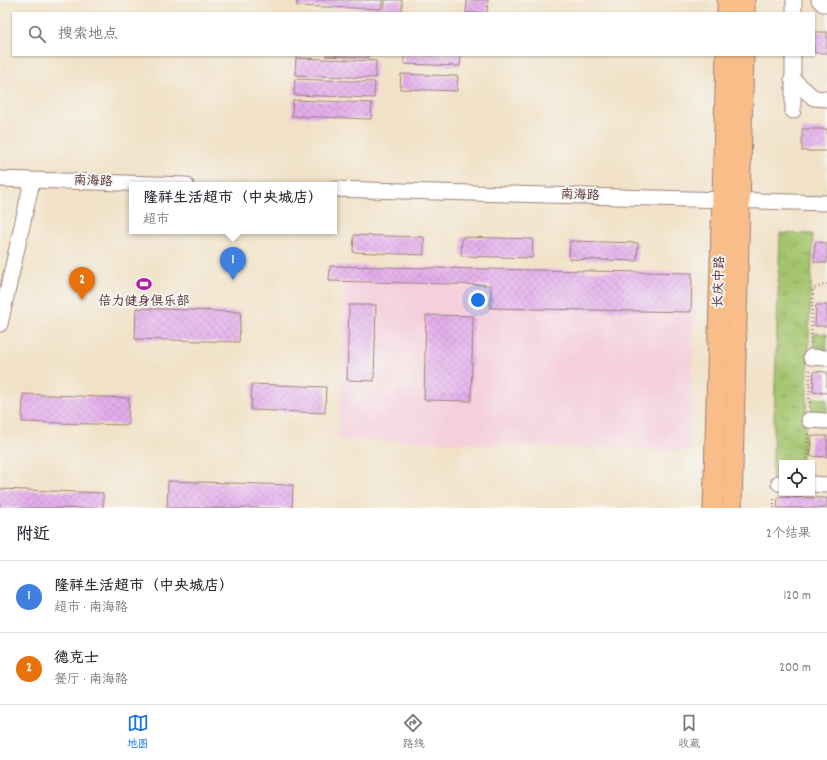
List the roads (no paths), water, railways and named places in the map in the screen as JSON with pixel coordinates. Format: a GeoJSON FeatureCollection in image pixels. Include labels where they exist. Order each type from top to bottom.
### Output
{"type":"FeatureCollection","features":[{"type":"Feature","properties":{"kind":"main road"},"geometry":{"type":"LineString","coordinates":[[727,0],[727,12]]}},
{"type":"Feature","properties":{"kind":"main road"},"geometry":{"type":"LineString","coordinates":[[745,0],[745,12]]}},
{"type":"Feature","properties":{"kind":"main road","name":"长庆中路"},"geometry":{"type":"LineString","coordinates":[[713,508],[726,56]]}},
{"type":"Feature","properties":{"kind":"main road","name":"长庆中路"},"geometry":{"type":"LineString","coordinates":[[732,508],[744,56]]}},
{"type":"Feature","properties":{"kind":"street"},"geometry":{"type":"LineString","coordinates":[[794,0],[794,12]]}},
{"type":"Feature","properties":{"kind":"street"},"geometry":{"type":"LineString","coordinates":[[819,0],[823,4],[827,4]]}},
{"type":"Feature","properties":{"kind":"street"},"geometry":{"type":"LineString","coordinates":[[793,56],[793,111]]}},
{"type":"Feature","properties":{"kind":"street"},"geometry":{"type":"LineString","coordinates":[[792,79],[814,98],[827,99]]}},
{"type":"Feature","properties":{"kind":"street","name":"南海路"},"geometry":{"type":"LineString","coordinates":[[0,179],[129,184]]}},
{"type":"Feature","properties":{"kind":"street"},"geometry":{"type":"LineString","coordinates":[[0,324],[32,181]]}},
{"type":"Feature","properties":{"kind":"street","name":"南海路"},"geometry":{"type":"LineString","coordinates":[[337,189],[741,201],[827,202]]}},
{"type":"Feature","properties":{"kind":"street"},"geometry":{"type":"LineString","coordinates":[[811,357],[827,358]]}},
{"type":"Feature","properties":{"kind":"street"},"geometry":{"type":"LineString","coordinates":[[809,420],[827,421]]}},
{"type":"Feature","properties":{"kind":"street"},"geometry":{"type":"LineString","coordinates":[[815,484],[827,484]]}},
{"type":"Feature","properties":{"kind":"place","name":"隆祥生活超市（中央城店）"},"geometry":{"type":"Point","coordinates":[233,280]}},
{"type":"Feature","properties":{"kind":"place","name":"倍力健身俱乐部"},"geometry":{"type":"Point","coordinates":[144,284]}},
{"type":"Feature","properties":{"kind":"place","name":"德克士"},"geometry":{"type":"Point","coordinates":[82,300]}}]}
